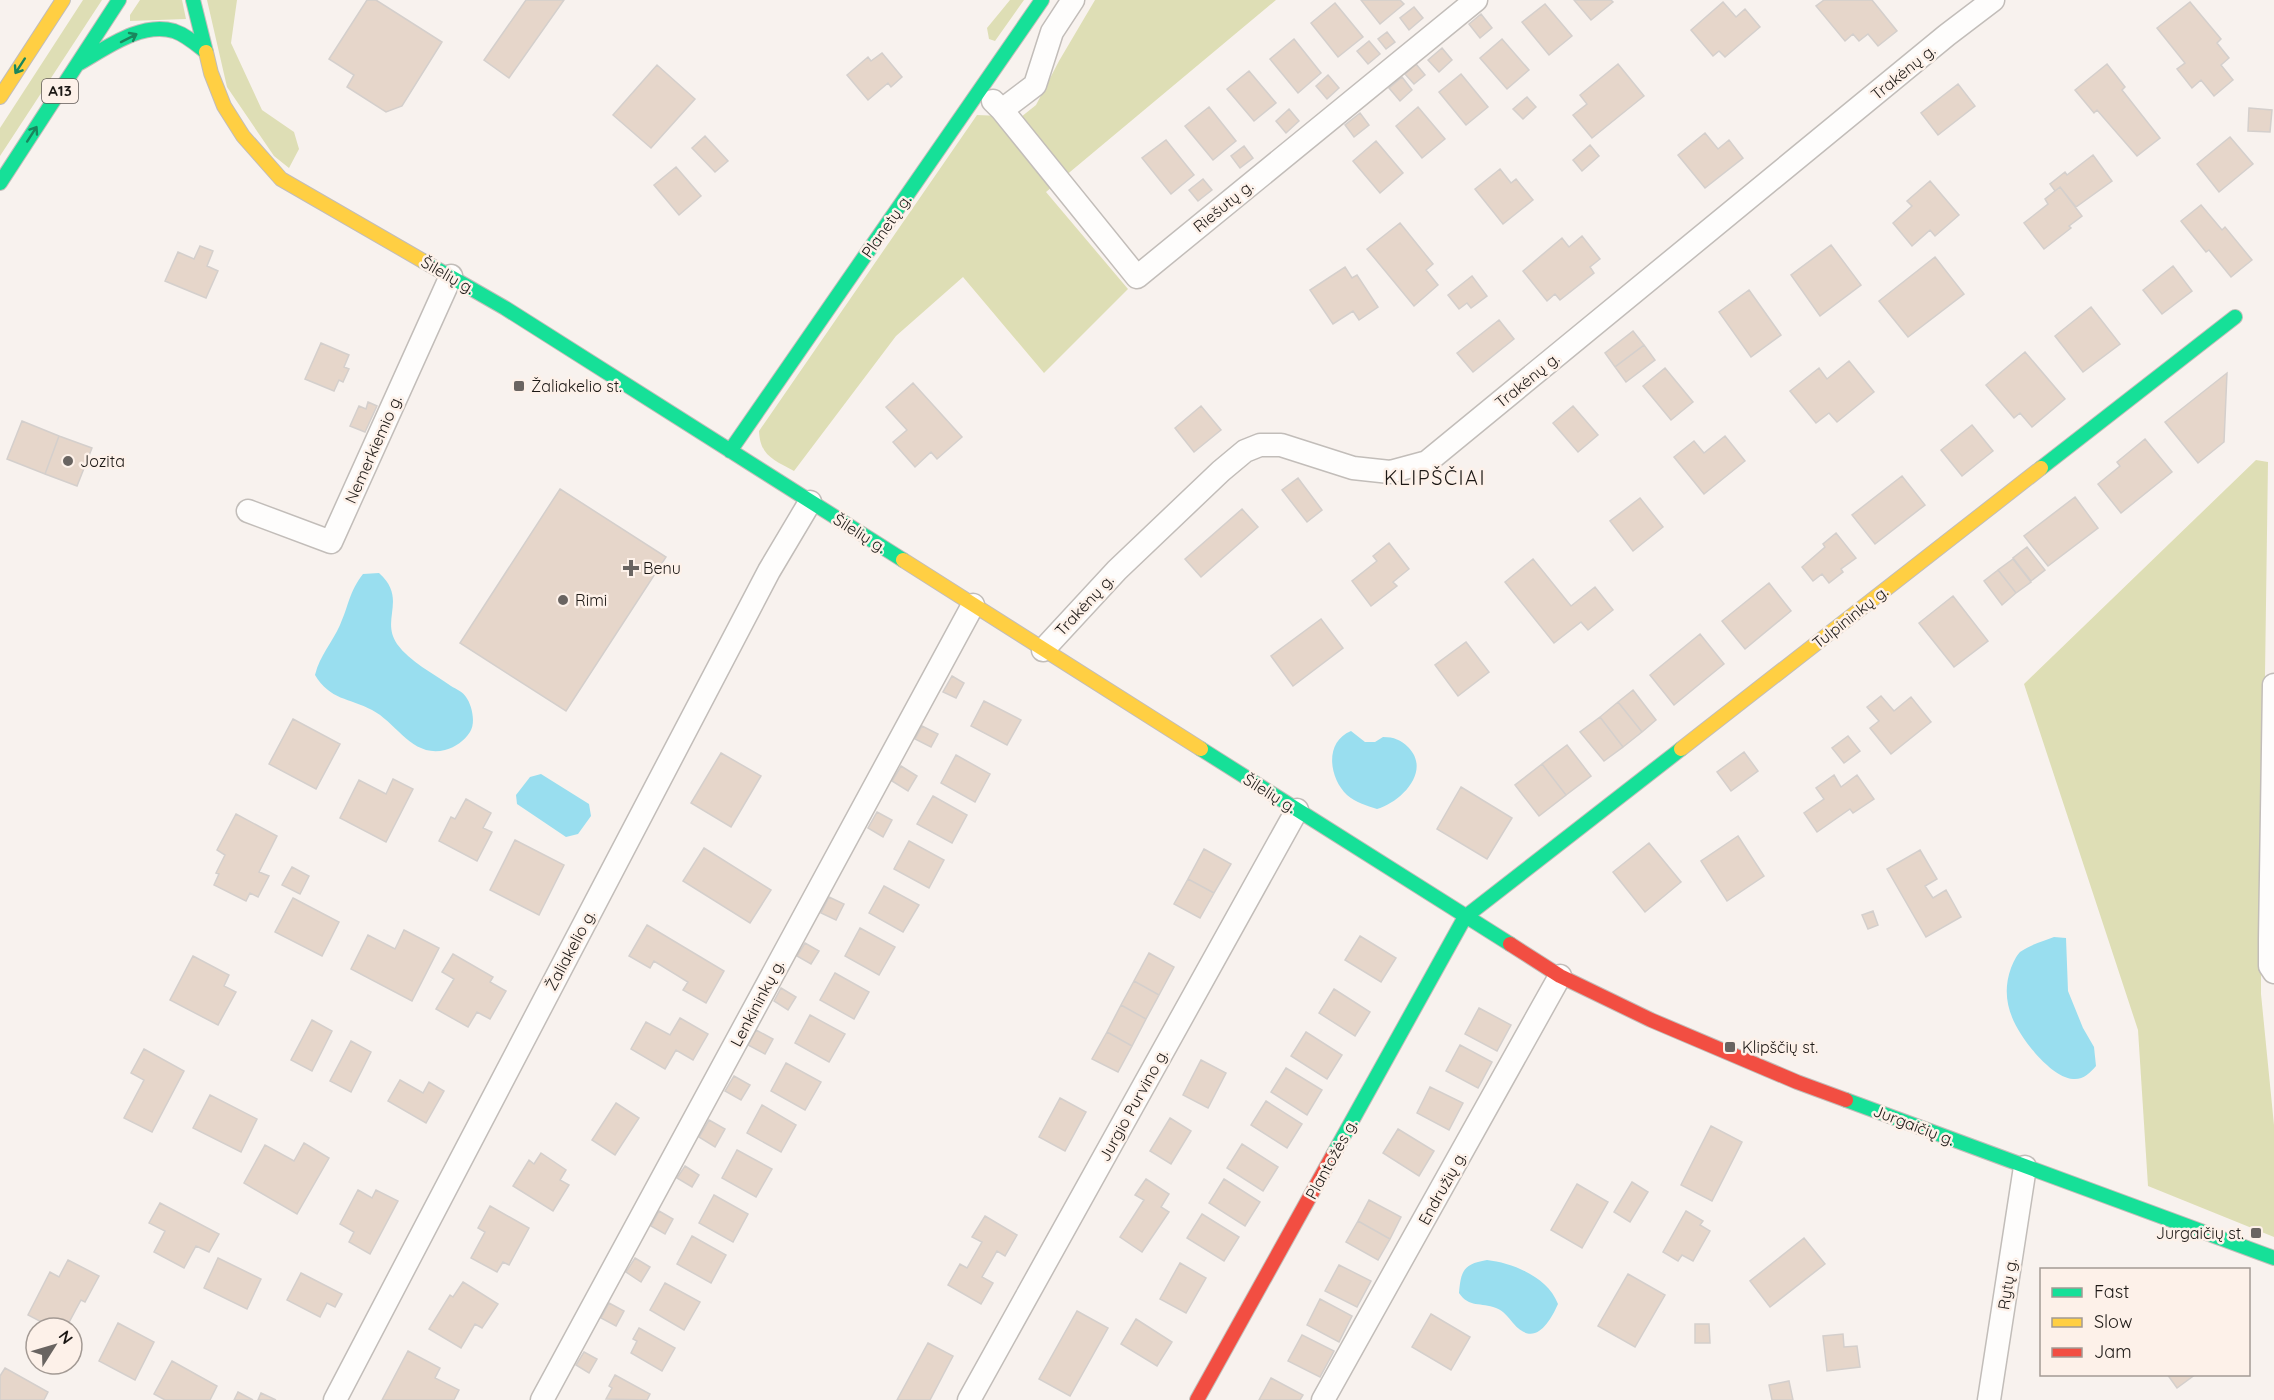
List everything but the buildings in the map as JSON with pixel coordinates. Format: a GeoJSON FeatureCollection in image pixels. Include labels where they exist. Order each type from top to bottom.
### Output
{"type":"FeatureCollection","features":[{"type":"Feature","properties":{"kind":"main road"},"geometry":{"type":"LineString","coordinates":[[33,46],[45,0]]}},
{"type":"Feature","properties":{"kind":"main road"},"geometry":{"type":"LineString","coordinates":[[0,97],[63,0]]}},
{"type":"Feature","properties":{"kind":"main road","name":"A13"},"geometry":{"type":"LineString","coordinates":[[0,183],[119,0]]}},
{"type":"Feature","properties":{"kind":"main road","name":"Šilelių g."},"geometry":{"type":"LineString","coordinates":[[193,0],[211,73],[224,106],[243,136],[281,178],[451,276],[1560,976]]}},
{"type":"Feature","properties":{"kind":"main road","name":"Planetų g."},"geometry":{"type":"LineString","coordinates":[[730,451],[1042,0]]}},
{"type":"Feature","properties":{"kind":"main road"},"geometry":{"type":"LineString","coordinates":[[77,64],[144,30],[171,30],[188,38],[206,52]]}},
{"type":"Feature","properties":{"kind":"main road","name":"Tulpininkų g."},"geometry":{"type":"LineString","coordinates":[[1465,917],[2235,317]]}},
{"type":"Feature","properties":{"kind":"main road","name":"Plantožės g."},"geometry":{"type":"LineString","coordinates":[[1197,1400],[1465,917]]}},
{"type":"Feature","properties":{"kind":"main road","name":"Jurgaičių g."},"geometry":{"type":"LineString","coordinates":[[1560,976],[1651,1020],[1797,1082],[2274,1258]]}},
{"type":"Feature","properties":{"kind":"street"},"geometry":{"type":"LineString","coordinates":[[981,90],[1002,110],[1035,85],[1052,32],[1073,0]]}},
{"type":"Feature","properties":{"kind":"street","name":"Riešutų g."},"geometry":{"type":"LineString","coordinates":[[1002,110],[1137,277],[1476,0]]}},
{"type":"Feature","properties":{"kind":"street","name":"Trakėnų g."},"geometry":{"type":"LineString","coordinates":[[1043,650],[1117,570],[1245,451],[1260,445],[1281,445],[1353,468],[1390,472],[1427,462],[1947,35],[1993,0]]}},
{"type":"Feature","properties":{"kind":"street","name":"Nemerkiemio g."},"geometry":{"type":"LineString","coordinates":[[248,511],[331,542],[451,276]]}},
{"type":"Feature","properties":{"kind":"street","name":"Žaliakelio g."},"geometry":{"type":"LineString","coordinates":[[334,1400],[768,571],[810,502]]}},
{"type":"Feature","properties":{"kind":"street","name":"Lenkininkų g."},"geometry":{"type":"LineString","coordinates":[[542,1400],[973,605]]}},
{"type":"Feature","properties":{"kind":"street"},"geometry":{"type":"LineString","coordinates":[[2274,685],[2270,966],[2274,972]]}},
{"type":"Feature","properties":{"kind":"street","name":"Jurgio Purvino g."},"geometry":{"type":"LineString","coordinates":[[969,1400],[1297,810]]}},
{"type":"Feature","properties":{"kind":"street","name":"Endružių g."},"geometry":{"type":"LineString","coordinates":[[1323,1400],[1560,976]]}},
{"type":"Feature","properties":{"kind":"street","name":"Rytų g."},"geometry":{"type":"LineString","coordinates":[[1989,1400],[2025,1167]]}},
{"type":"Feature","properties":{"kind":"green space"},"geometry":{"type":"Polygon","coordinates":[[[83,0],[102,0],[0,156],[0,128],[83,0]]]}},
{"type":"Feature","properties":{"kind":"green space"},"geometry":{"type":"Polygon","coordinates":[[[140,0],[182,0],[186,19],[130,21],[130,15],[140,0]]]}},
{"type":"Feature","properties":{"kind":"green space"},"geometry":{"type":"Polygon","coordinates":[[[207,0],[237,0],[231,43],[262,110],[294,132],[299,149],[289,168],[274,156],[227,87],[207,0]]]}},
{"type":"Feature","properties":{"kind":"green space"},"geometry":{"type":"Polygon","coordinates":[[[1010,0],[1024,0],[995,41],[989,39],[987,28],[1010,0]]]}},
{"type":"Feature","properties":{"kind":"green space"},"geometry":{"type":"Polygon","coordinates":[[[1095,0],[1276,0],[1046,192],[1128,289],[1044,373],[963,277],[896,336],[794,471],[774,460],[765,452],[759,431],[977,115],[1021,117],[1036,105],[1095,0]]]}},
{"type":"Feature","properties":{"kind":"green space"},"geometry":{"type":"Polygon","coordinates":[[[2256,460],[2268,462],[2261,994],[2274,1125],[2274,1237],[2148,1186],[2138,1030],[2024,684],[2256,460]]]}},
{"type":"Feature","properties":{"kind":"water"},"geometry":{"type":"Polygon","coordinates":[[[379,573],[392,592],[391,626],[397,644],[415,662],[463,694],[470,705],[473,714],[472,728],[462,741],[449,749],[433,751],[423,749],[372,710],[334,694],[315,675],[340,625],[358,581],[363,574],[379,573]]]}},
{"type":"Feature","properties":{"kind":"water"},"geometry":{"type":"Polygon","coordinates":[[[1351,731],[1365,742],[1375,742],[1383,737],[1397,739],[1403,742],[1415,756],[1417,766],[1415,775],[1404,793],[1377,809],[1357,802],[1347,795],[1341,788],[1333,770],[1333,752],[1336,743],[1351,731]]]}},
{"type":"Feature","properties":{"kind":"water"},"geometry":{"type":"Polygon","coordinates":[[[541,774],[589,804],[591,816],[578,834],[566,837],[517,804],[516,795],[530,777],[541,774]]]}},
{"type":"Feature","properties":{"kind":"water"},"geometry":{"type":"Polygon","coordinates":[[[2054,937],[2066,938],[2068,991],[2083,1028],[2094,1047],[2096,1066],[2077,1079],[2057,1073],[2035,1053],[2015,1024],[2008,1003],[2008,980],[2017,955],[2028,947],[2054,937]]]}},
{"type":"Feature","properties":{"kind":"water"},"geometry":{"type":"Polygon","coordinates":[[[1487,1260],[1508,1264],[1529,1273],[1553,1294],[1558,1304],[1550,1319],[1540,1330],[1528,1333],[1521,1330],[1506,1314],[1496,1308],[1471,1303],[1459,1293],[1462,1274],[1468,1266],[1487,1260]]]}},
{"type":"Feature","properties":{"kind":"traffic: fast"},"geometry":{"type":"LineString","coordinates":[[0,183],[119,0]]}},
{"type":"Feature","properties":{"kind":"traffic: fast"},"geometry":{"type":"LineString","coordinates":[[193,0],[206,52]]}},
{"type":"Feature","properties":{"kind":"traffic: fast"},"geometry":{"type":"LineString","coordinates":[[730,451],[1042,0]]}},
{"type":"Feature","properties":{"kind":"traffic: fast"},"geometry":{"type":"LineString","coordinates":[[78,64],[124,38],[149,30],[174,31],[187,37],[206,52]]}},
{"type":"Feature","properties":{"kind":"traffic: fast"},"geometry":{"type":"LineString","coordinates":[[423,261],[505,308],[903,560]]}},
{"type":"Feature","properties":{"kind":"traffic: fast"},"geometry":{"type":"LineString","coordinates":[[2041,468],[2235,317]]}},
{"type":"Feature","properties":{"kind":"traffic: fast"},"geometry":{"type":"LineString","coordinates":[[1201,749],[1510,944]]}},
{"type":"Feature","properties":{"kind":"traffic: fast"},"geometry":{"type":"LineString","coordinates":[[1333,1155],[1465,917],[1681,749]]}},
{"type":"Feature","properties":{"kind":"traffic: fast"},"geometry":{"type":"LineString","coordinates":[[1846,1100],[2274,1258]]}},
{"type":"Feature","properties":{"kind":"traffic: slow"},"geometry":{"type":"LineString","coordinates":[[0,97],[63,0]]}},
{"type":"Feature","properties":{"kind":"traffic: slow"},"geometry":{"type":"LineString","coordinates":[[206,52],[211,73],[224,106],[243,136],[281,179],[423,261]]}},
{"type":"Feature","properties":{"kind":"traffic: slow"},"geometry":{"type":"LineString","coordinates":[[1681,749],[2041,468]]}},
{"type":"Feature","properties":{"kind":"traffic: slow"},"geometry":{"type":"LineString","coordinates":[[903,560],[1201,749]]}},
{"type":"Feature","properties":{"kind":"traffic: jam"},"geometry":{"type":"LineString","coordinates":[[1510,944],[1560,976],[1651,1020],[1797,1082],[1846,1100]]}},
{"type":"Feature","properties":{"kind":"traffic: jam"},"geometry":{"type":"LineString","coordinates":[[1197,1400],[1333,1155]]}},
{"type":"Feature","properties":{"kind":"place","name":"Žaliakelio st."},"geometry":{"type":"Point","coordinates":[519,386]}},
{"type":"Feature","properties":{"kind":"place","name":"Jozita"},"geometry":{"type":"Point","coordinates":[68,461]}},
{"type":"Feature","properties":{"kind":"place","name":"Benu"},"geometry":{"type":"Point","coordinates":[631,568]}},
{"type":"Feature","properties":{"kind":"place","name":"Rimi"},"geometry":{"type":"Point","coordinates":[563,600]}},
{"type":"Feature","properties":{"kind":"place","name":"Klipščių st."},"geometry":{"type":"Point","coordinates":[1730,1047]}},
{"type":"Feature","properties":{"kind":"place","name":"Jurgaičių st."},"geometry":{"type":"Point","coordinates":[2256,1233]}},
{"type":"Feature","properties":{"kind":"district","name":"KLIPŠČIAI"},"geometry":{"type":"Point","coordinates":[1435,478]}}]}
